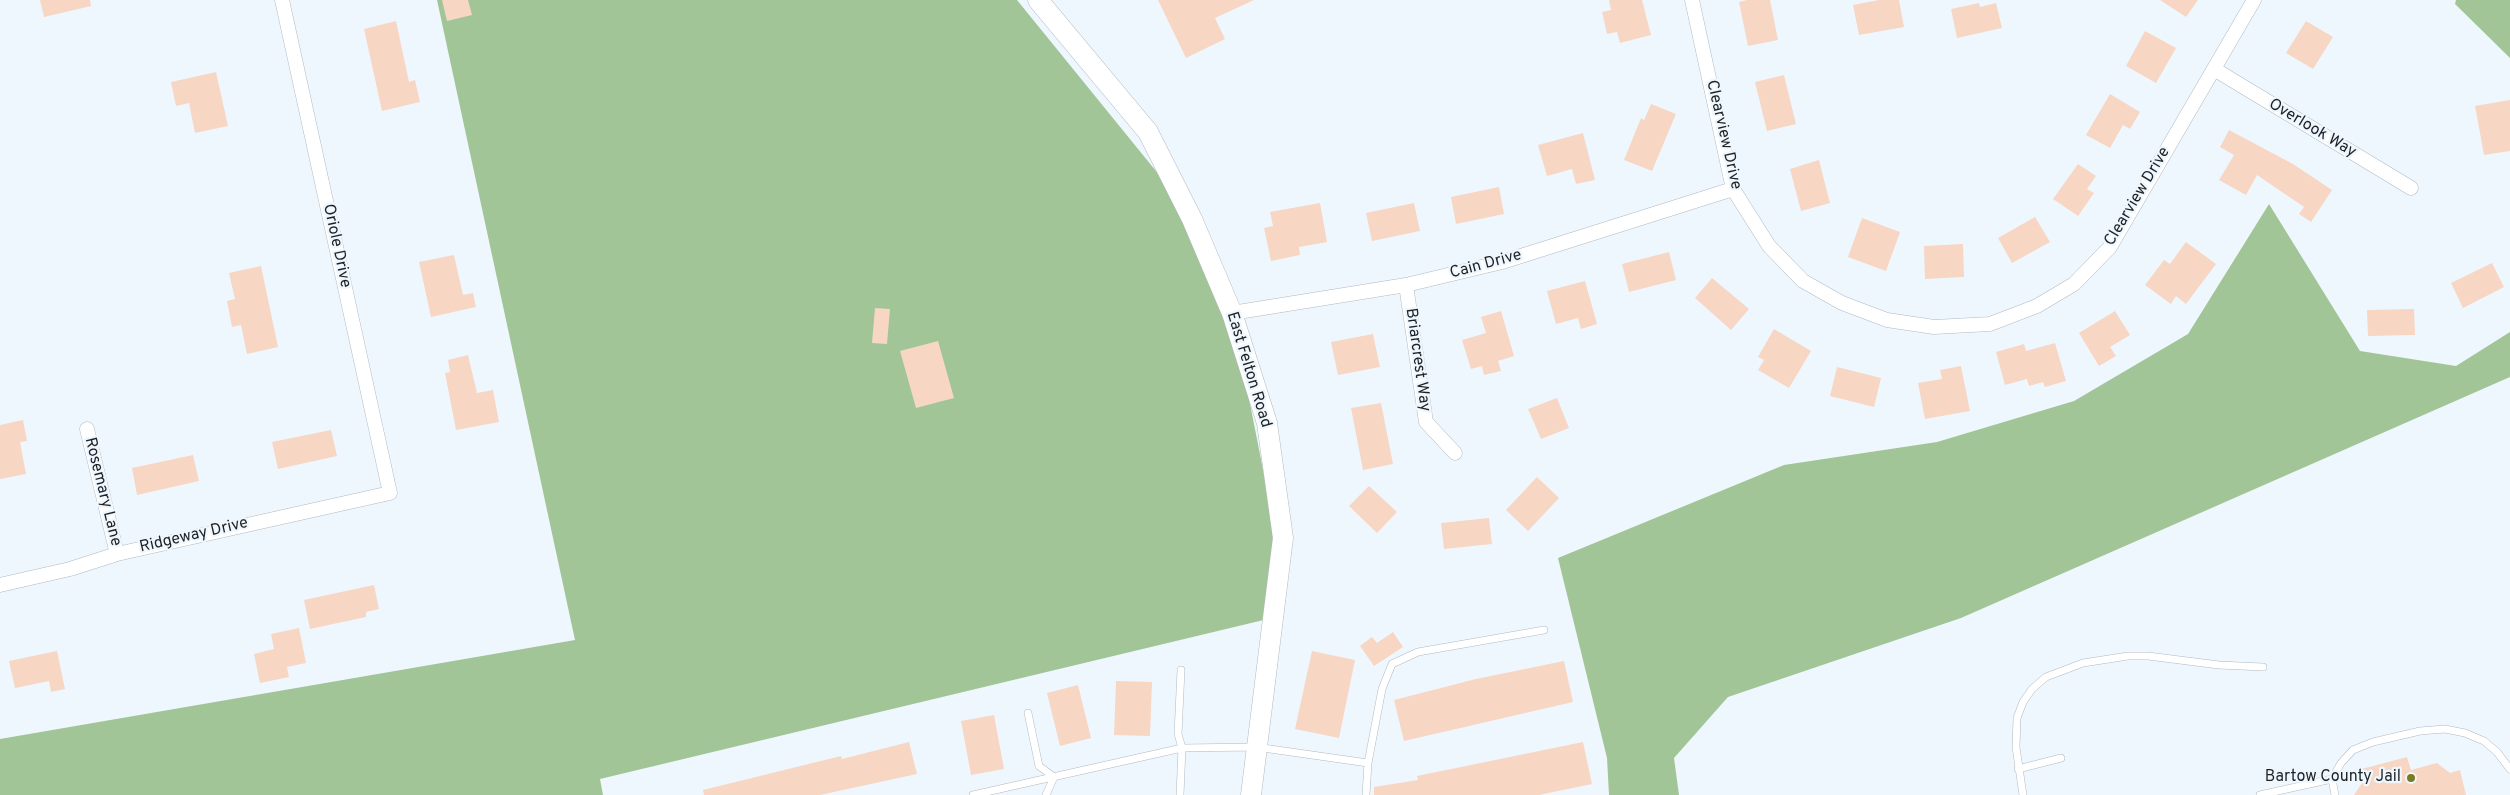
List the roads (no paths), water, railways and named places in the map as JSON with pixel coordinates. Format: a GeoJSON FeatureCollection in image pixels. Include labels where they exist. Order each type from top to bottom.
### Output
{"type":"FeatureCollection","features":[{"type":"Feature","properties":{"kind":"street","name":"Oriole Drive"},"geometry":{"type":"LineString","coordinates":[[282,0],[390,492]]}},
{"type":"Feature","properties":{"kind":"street","name":"East Felton Road"},"geometry":{"type":"LineString","coordinates":[[1038,0],[1148,132],[1192,219],[1232,314],[1267,423],[1283,538],[1251,795]]}},
{"type":"Feature","properties":{"kind":"street","name":"Clearview Drive"},"geometry":{"type":"LineString","coordinates":[[1692,0],[1732,189],[1768,246],[1803,281],[1842,303],[1887,320],[1934,326],[1990,324],[2037,306],[2074,284],[2110,247],[2254,0]]}},
{"type":"Feature","properties":{"kind":"street","name":"Overlook Way"},"geometry":{"type":"LineString","coordinates":[[2214,69],[2411,188]]}},
{"type":"Feature","properties":{"kind":"street","name":"Cain Drive"},"geometry":{"type":"LineString","coordinates":[[1232,314],[1406,285],[1502,262],[1732,189]]}},
{"type":"Feature","properties":{"kind":"street","name":"Briarcrest Way"},"geometry":{"type":"LineString","coordinates":[[1406,285],[1426,422],[1455,453]]}},
{"type":"Feature","properties":{"kind":"street","name":"Rosemary Lane"},"geometry":{"type":"LineString","coordinates":[[87,429],[117,554]]}},
{"type":"Feature","properties":{"kind":"street","name":"Ridgeway Drive"},"geometry":{"type":"LineString","coordinates":[[0,585],[117,554],[390,492]]}},
{"type":"Feature","properties":{"kind":"lane"},"geometry":{"type":"LineString","coordinates":[[1366,795],[1368,763],[1382,689],[1392,664],[1418,652],[1544,630]]}},
{"type":"Feature","properties":{"kind":"lane"},"geometry":{"type":"LineString","coordinates":[[2022,795],[2015,732],[2017,718],[2023,702],[2039,683],[2062,670],[2105,658],[2148,656],[2219,665],[2263,667]]}},
{"type":"Feature","properties":{"kind":"lane"},"geometry":{"type":"LineString","coordinates":[[1180,795],[1182,748],[1178,734],[1181,670]]}},
{"type":"Feature","properties":{"kind":"lane"},"geometry":{"type":"LineString","coordinates":[[1028,713],[1039,766],[1054,777]]}},
{"type":"Feature","properties":{"kind":"lane"},"geometry":{"type":"LineString","coordinates":[[2336,795],[2332,779],[2341,763],[2353,750],[2366,744],[2420,731],[2445,729],[2465,733],[2484,741],[2497,752],[2510,770]]}},
{"type":"Feature","properties":{"kind":"lane"},"geometry":{"type":"LineString","coordinates":[[973,795],[1182,748],[1256,747],[1368,763]]}},
{"type":"Feature","properties":{"kind":"lane"},"geometry":{"type":"LineString","coordinates":[[2018,769],[2061,758]]}},
{"type":"Feature","properties":{"kind":"lane"},"geometry":{"type":"LineString","coordinates":[[1046,795],[1054,777]]}},
{"type":"Feature","properties":{"kind":"lane"},"geometry":{"type":"LineString","coordinates":[[2260,795],[2332,779]]}},
{"type":"Feature","properties":{"kind":"place","name":"Bartow County Jail"},"geometry":{"type":"Point","coordinates":[2411,778]}}]}
